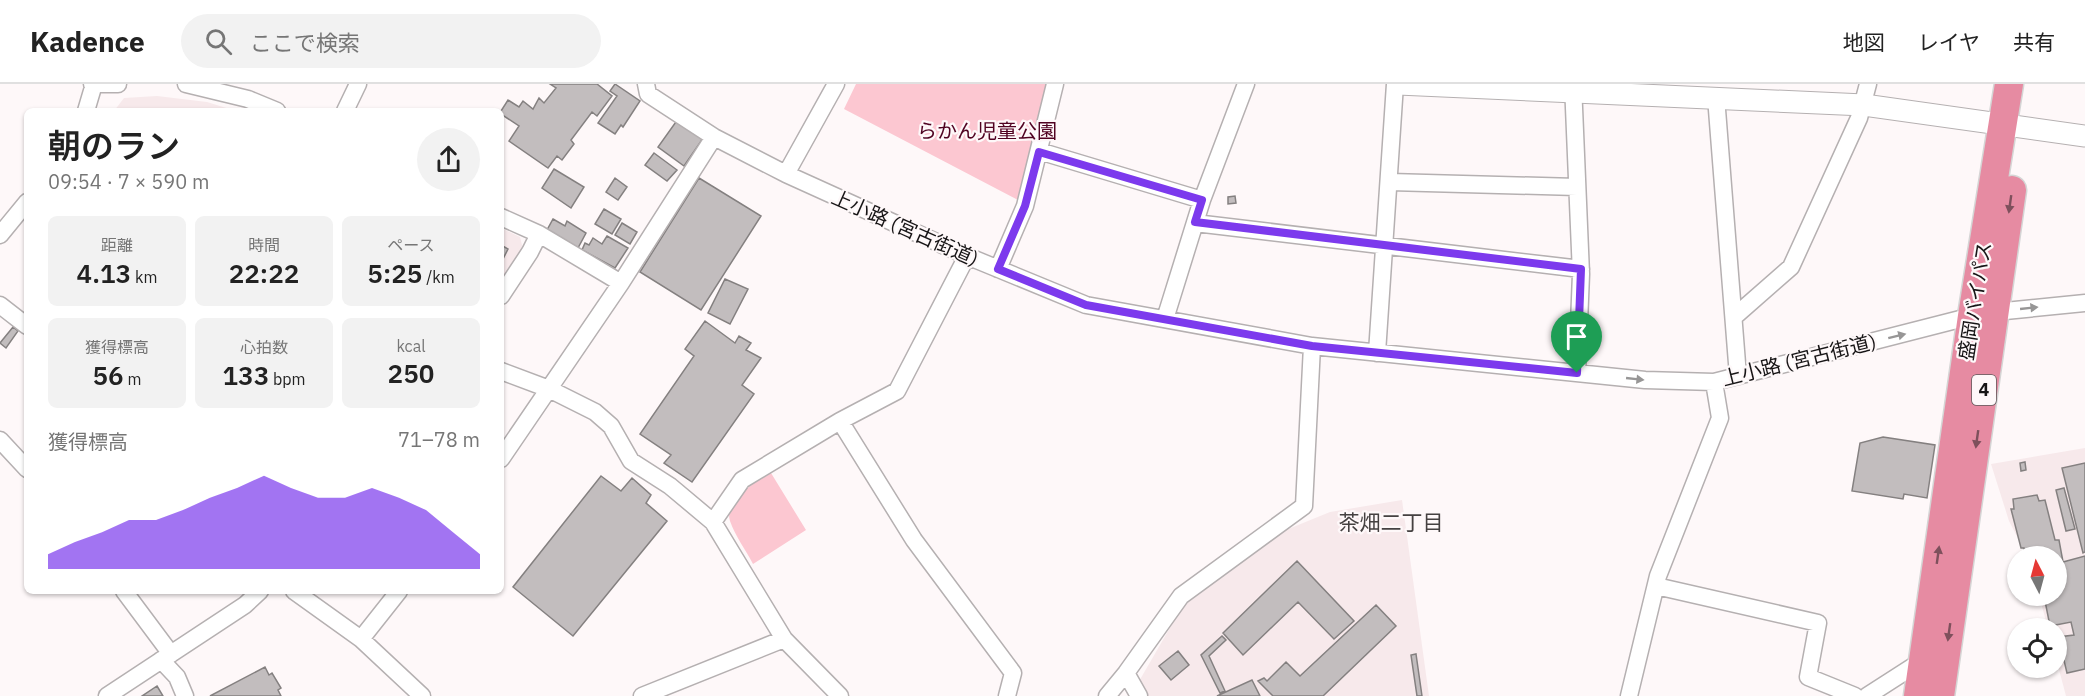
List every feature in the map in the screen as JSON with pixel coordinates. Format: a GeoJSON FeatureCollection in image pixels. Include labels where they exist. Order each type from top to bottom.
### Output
{"type":"FeatureCollection","features":[{"type":"Feature","properties":{"kind":"highway","name":"盛岡バイパス"},"geometry":{"type":"LineString","coordinates":[[2009,84],[2012,126]]}},
{"type":"Feature","properties":{"kind":"highway","name":"盛岡バイパス"},"geometry":{"type":"LineString","coordinates":[[1918,696],[1984,314],[2012,126],[2028,84]]}},
{"type":"Feature","properties":{"kind":"highway","name":"盛岡バイパス"},"geometry":{"type":"LineString","coordinates":[[1940,696],[1984,314]]}},
{"type":"Feature","properties":{"kind":"street"},"geometry":{"type":"LineString","coordinates":[[87,108],[93,84],[118,84]]}},
{"type":"Feature","properties":{"kind":"street"},"geometry":{"type":"LineString","coordinates":[[186,84],[248,99],[270,108]]}},
{"type":"Feature","properties":{"kind":"street"},"geometry":{"type":"LineString","coordinates":[[346,108],[358,84]]}},
{"type":"Feature","properties":{"kind":"street","name":"上小路 (宮古街道)"},"geometry":{"type":"LineString","coordinates":[[646,84],[648,94],[714,136],[786,174],[968,256],[1086,305],[1312,346],[1645,380],[1714,382],[1984,314],[2085,303]]}},
{"type":"Feature","properties":{"kind":"street"},"geometry":{"type":"LineString","coordinates":[[786,174],[836,84]]}},
{"type":"Feature","properties":{"kind":"street"},"geometry":{"type":"LineString","coordinates":[[998,269],[1025,206],[1055,84]]}},
{"type":"Feature","properties":{"kind":"street"},"geometry":{"type":"LineString","coordinates":[[1165,319],[1202,200],[1246,84]]}},
{"type":"Feature","properties":{"kind":"street"},"geometry":{"type":"LineString","coordinates":[[1377,353],[1396,84],[1866,94],[2012,126],[2085,136]]}},
{"type":"Feature","properties":{"kind":"street"},"geometry":{"type":"LineString","coordinates":[[1573,88],[1581,269],[1577,373]]}},
{"type":"Feature","properties":{"kind":"street"},"geometry":{"type":"LineString","coordinates":[[1716,91],[1738,376]]}},
{"type":"Feature","properties":{"kind":"street"},"geometry":{"type":"LineString","coordinates":[[1734,317],[1791,267],[1866,94]]}},
{"type":"Feature","properties":{"kind":"street"},"geometry":{"type":"LineString","coordinates":[[504,455],[621,283],[714,136]]}},
{"type":"Feature","properties":{"kind":"street"},"geometry":{"type":"LineString","coordinates":[[1039,152],[1202,200]]}},
{"type":"Feature","properties":{"kind":"street"},"geometry":{"type":"LineString","coordinates":[[1390,182],[1577,187]]}},
{"type":"Feature","properties":{"kind":"street"},"geometry":{"type":"LineString","coordinates":[[0,235],[24,205]]}},
{"type":"Feature","properties":{"kind":"street"},"geometry":{"type":"LineString","coordinates":[[504,219],[538,234],[621,283]]}},
{"type":"Feature","properties":{"kind":"street"},"geometry":{"type":"LineString","coordinates":[[1195,222],[1581,269]]}},
{"type":"Feature","properties":{"kind":"street"},"geometry":{"type":"LineString","coordinates":[[504,291],[530,252],[538,234]]}},
{"type":"Feature","properties":{"kind":"street"},"geometry":{"type":"LineString","coordinates":[[713,522],[742,480],[840,421],[897,392],[968,256]]}},
{"type":"Feature","properties":{"kind":"street"},"geometry":{"type":"LineString","coordinates":[[0,305],[24,324]]}},
{"type":"Feature","properties":{"kind":"street"},"geometry":{"type":"LineString","coordinates":[[1107,696],[1181,596],[1304,506],[1312,346]]}},
{"type":"Feature","properties":{"kind":"street"},"geometry":{"type":"LineString","coordinates":[[504,372],[549,389],[595,412],[611,426],[631,461],[670,486],[713,522],[784,639],[840,696]]}},
{"type":"Feature","properties":{"kind":"street"},"geometry":{"type":"LineString","coordinates":[[1629,696],[1656,586],[1719,418],[1714,382]]}},
{"type":"Feature","properties":{"kind":"street"},"geometry":{"type":"LineString","coordinates":[[840,421],[914,540],[1013,673],[1007,696]]}},
{"type":"Feature","properties":{"kind":"street"},"geometry":{"type":"LineString","coordinates":[[0,440],[24,467]]}},
{"type":"Feature","properties":{"kind":"street"},"geometry":{"type":"LineString","coordinates":[[1656,586],[1818,623],[1808,677],[1855,696]]}},
{"type":"Feature","properties":{"kind":"street"},"geometry":{"type":"LineString","coordinates":[[126,594],[166,657],[185,696]]}},
{"type":"Feature","properties":{"kind":"street"},"geometry":{"type":"LineString","coordinates":[[107,696],[245,605],[257,594]]}},
{"type":"Feature","properties":{"kind":"street"},"geometry":{"type":"LineString","coordinates":[[298,594],[362,639],[418,694]]}},
{"type":"Feature","properties":{"kind":"street"},"geometry":{"type":"LineString","coordinates":[[362,639],[397,594]]}},
{"type":"Feature","properties":{"kind":"street"},"geometry":{"type":"LineString","coordinates":[[642,696],[784,639]]}},
{"type":"Feature","properties":{"kind":"street"},"geometry":{"type":"LineString","coordinates":[[1867,696],[1923,660]]}},
{"type":"Feature","properties":{"kind":"street"},"geometry":{"type":"LineString","coordinates":[[1126,673],[1139,696]]}},
{"type":"Feature","properties":{"kind":"shaded area"},"geometry":{"type":"Polygon","coordinates":[[[157,96],[207,102],[226,108],[116,108],[124,98],[157,96]]]}},
{"type":"Feature","properties":{"kind":"shaded area"},"geometry":{"type":"Polygon","coordinates":[[[504,229],[520,237],[523,249],[504,277],[504,229]]]}},
{"type":"Feature","properties":{"kind":"shaded area"},"geometry":{"type":"Polygon","coordinates":[[[2085,448],[2085,696],[2066,696],[2061,678],[2067,678],[2067,618],[2045,618],[2042,606],[2067,606],[2067,546],[2022,546],[2009,521],[1991,464],[2085,448]]]}},
{"type":"Feature","properties":{"kind":"shaded area"},"geometry":{"type":"Polygon","coordinates":[[[1402,500],[1429,696],[1147,696],[1138,683],[1182,607],[1281,532],[1330,512],[1402,500]]]}},
{"type":"Feature","properties":{"kind":"green space","name":"らかん児童公園"},"geometry":{"type":"Polygon","coordinates":[[[856,84],[1050,84],[1020,201],[844,109],[856,84]]]}},
{"type":"Feature","properties":{"kind":"green space"},"geometry":{"type":"Polygon","coordinates":[[[771,473],[806,530],[753,564],[732,527],[729,513],[731,506],[743,492],[771,473]]]}},
{"type":"Feature","properties":{"kind":"building"},"geometry":{"type":"Polygon","coordinates":[[[550,84],[597,84],[612,96],[597,116],[592,112],[571,140],[574,144],[562,160],[557,156],[548,168],[509,141],[519,126],[504,116],[503,108],[508,100],[519,107],[523,101],[533,109],[539,98],[544,103],[556,88],[550,84]]]}},
{"type":"Feature","properties":{"kind":"building"},"geometry":{"type":"Polygon","coordinates":[[[615,84],[640,101],[623,127],[621,125],[615,134],[598,123],[617,96],[610,91],[615,84]]]}},
{"type":"Feature","properties":{"kind":"building"},"geometry":{"type":"Polygon","coordinates":[[[678,119],[704,137],[684,166],[658,147],[678,119]]]}},
{"type":"Feature","properties":{"kind":"building"},"geometry":{"type":"Polygon","coordinates":[[[654,153],[677,170],[667,181],[645,165],[654,153]]]}},
{"type":"Feature","properties":{"kind":"building"},"geometry":{"type":"Polygon","coordinates":[[[554,169],[584,187],[571,208],[542,188],[554,169]]]}},
{"type":"Feature","properties":{"kind":"building"},"geometry":{"type":"Polygon","coordinates":[[[615,178],[627,187],[618,200],[606,192],[615,178]]]}},
{"type":"Feature","properties":{"kind":"building"},"geometry":{"type":"Polygon","coordinates":[[[699,178],[761,216],[701,310],[640,272],[699,178]]]}},
{"type":"Feature","properties":{"kind":"building"},"geometry":{"type":"Polygon","coordinates":[[[1235,196],[1236,203],[1228,204],[1228,197],[1235,196]]]}},
{"type":"Feature","properties":{"kind":"building"},"geometry":{"type":"Polygon","coordinates":[[[604,209],[621,219],[612,234],[595,224],[604,209]]]}},
{"type":"Feature","properties":{"kind":"building"},"geometry":{"type":"Polygon","coordinates":[[[553,219],[565,226],[567,221],[586,233],[578,248],[547,230],[553,219]]]}},
{"type":"Feature","properties":{"kind":"building"},"geometry":{"type":"Polygon","coordinates":[[[622,223],[637,232],[630,244],[615,235],[622,223]]]}},
{"type":"Feature","properties":{"kind":"building"},"geometry":{"type":"Polygon","coordinates":[[[607,236],[628,248],[615,268],[582,250],[585,243],[589,245],[593,238],[602,244],[607,236]]]}},
{"type":"Feature","properties":{"kind":"building"},"geometry":{"type":"Polygon","coordinates":[[[725,279],[748,289],[730,324],[708,313],[725,279]]]}},
{"type":"Feature","properties":{"kind":"building"},"geometry":{"type":"Polygon","coordinates":[[[705,321],[735,343],[739,336],[751,343],[746,350],[761,358],[742,385],[754,394],[692,482],[664,463],[671,455],[640,434],[694,356],[685,349],[705,321]]]}},
{"type":"Feature","properties":{"kind":"building"},"geometry":{"type":"Polygon","coordinates":[[[13,327],[18,331],[6,348],[0,343],[13,327]]]}},
{"type":"Feature","properties":{"kind":"building"},"geometry":{"type":"Polygon","coordinates":[[[1883,437],[1935,445],[1927,498],[1904,494],[1903,499],[1852,491],[1860,443],[1883,437]]]}},
{"type":"Feature","properties":{"kind":"building"},"geometry":{"type":"Polygon","coordinates":[[[2025,462],[2026,470],[2021,471],[2020,463],[2025,462]]]}},
{"type":"Feature","properties":{"kind":"building"},"geometry":{"type":"Polygon","coordinates":[[[2085,463],[2085,552],[2083,553],[2062,468],[2085,463]]]}},
{"type":"Feature","properties":{"kind":"building"},"geometry":{"type":"Polygon","coordinates":[[[601,476],[621,491],[632,478],[651,495],[646,503],[667,521],[573,636],[513,587],[601,476]]]}},
{"type":"Feature","properties":{"kind":"building"},"geometry":{"type":"Polygon","coordinates":[[[2064,488],[2075,529],[2066,531],[2056,490],[2064,488]]]}},
{"type":"Feature","properties":{"kind":"building"},"geometry":{"type":"Polygon","coordinates":[[[2037,495],[2039,501],[2045,500],[2055,540],[2059,540],[2060,546],[2020,546],[2011,509],[2014,509],[2013,499],[2037,495]]]}},
{"type":"Feature","properties":{"kind":"building"},"geometry":{"type":"Polygon","coordinates":[[[2085,556],[2085,669],[2067,673],[2067,636],[2074,635],[2071,622],[2067,623],[2067,618],[2048,618],[2046,606],[2067,606],[2067,561],[2085,556]]]}},
{"type":"Feature","properties":{"kind":"building"},"geometry":{"type":"Polygon","coordinates":[[[1297,561],[1354,621],[1334,639],[1298,602],[1243,655],[1223,633],[1297,561]]]}},
{"type":"Feature","properties":{"kind":"building"},"geometry":{"type":"Polygon","coordinates":[[[1376,605],[1396,626],[1323,696],[1273,696],[1258,681],[1264,678],[1267,681],[1286,662],[1300,676],[1376,605]]]}},
{"type":"Feature","properties":{"kind":"building"},"geometry":{"type":"Polygon","coordinates":[[[1222,636],[1226,640],[1209,656],[1225,691],[1220,693],[1201,655],[1222,636]]]}},
{"type":"Feature","properties":{"kind":"building"},"geometry":{"type":"Polygon","coordinates":[[[1178,651],[1189,665],[1171,680],[1159,666],[1178,651]]]}},
{"type":"Feature","properties":{"kind":"building"},"geometry":{"type":"Polygon","coordinates":[[[1416,654],[1422,696],[1417,696],[1411,655],[1416,654]]]}},
{"type":"Feature","properties":{"kind":"building"},"geometry":{"type":"Polygon","coordinates":[[[265,667],[269,675],[272,673],[281,688],[278,690],[281,696],[210,696],[265,667]]]}},
{"type":"Feature","properties":{"kind":"building"},"geometry":{"type":"Polygon","coordinates":[[[1252,680],[1260,696],[1217,696],[1252,680]]]}},
{"type":"Feature","properties":{"kind":"building"},"geometry":{"type":"Polygon","coordinates":[[[157,686],[163,696],[142,696],[157,686]]]}},
{"type":"Feature","properties":{"kind":"district","name":"茶畑二丁目"},"geometry":{"type":"Point","coordinates":[1391,523]}},
{"type":"Feature","properties":{"kind":"route"},"geometry":{"type":"LineString","coordinates":[[1039,152],[1202,200],[1195,222],[1581,269],[1577,373],[1312,346],[1086,305],[998,269],[1025,206],[1039,152]]}}]}
